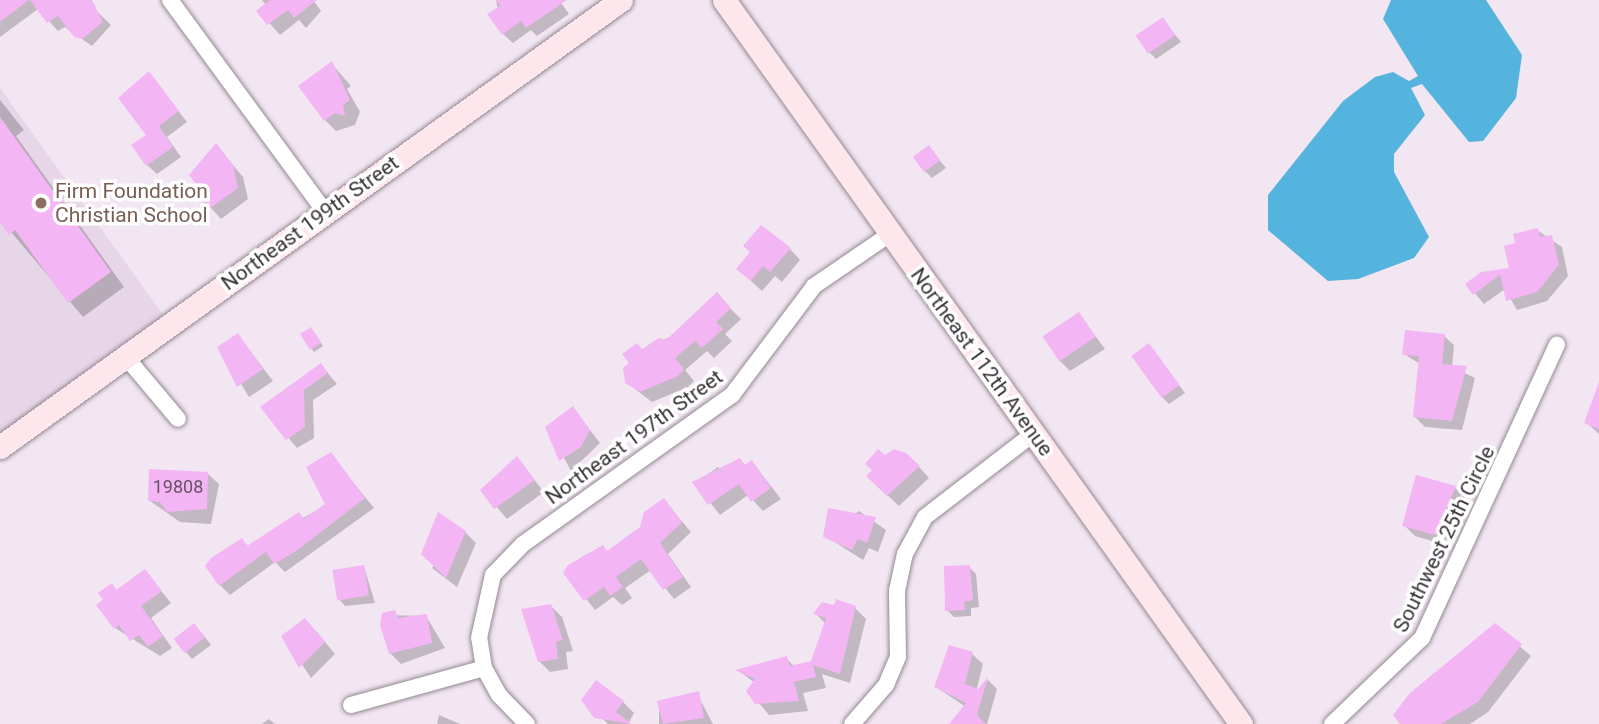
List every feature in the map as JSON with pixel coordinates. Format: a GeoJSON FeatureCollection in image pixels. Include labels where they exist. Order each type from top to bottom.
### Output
{"type":"FeatureCollection","features":[{"type":"Feature","properties":{"kind":"street"},"geometry":{"type":"LineString","coordinates":[[170,0],[326,212]]}},
{"type":"Feature","properties":{"kind":"street","name":"Northeast 199th Street"},"geometry":{"type":"LineString","coordinates":[[0,447],[621,0]]}},
{"type":"Feature","properties":{"kind":"street","name":"Northeast 112th Avenue"},"geometry":{"type":"LineString","coordinates":[[724,0],[1241,724]]}},
{"type":"Feature","properties":{"kind":"street","name":"Northeast 197th Street"},"geometry":{"type":"LineString","coordinates":[[484,668],[479,638],[493,575],[523,544],[732,395],[814,286],[890,234]]}},
{"type":"Feature","properties":{"kind":"street","name":"Southwest 25th Circle"},"geometry":{"type":"LineString","coordinates":[[1332,724],[1422,638],[1557,345]]}},
{"type":"Feature","properties":{"kind":"street"},"geometry":{"type":"LineString","coordinates":[[125,356],[177,419]]}},
{"type":"Feature","properties":{"kind":"street"},"geometry":{"type":"LineString","coordinates":[[852,724],[887,685],[898,657],[897,591],[905,554],[925,517],[1034,433]]}},
{"type":"Feature","properties":{"kind":"street"},"geometry":{"type":"LineString","coordinates":[[351,705],[484,668],[499,695],[527,724]]}},
{"type":"Feature","properties":{"kind":"shaded area","name":"Firm Foundation Christian School"},"geometry":{"type":"Polygon","coordinates":[[[0,88],[166,319],[0,438],[0,88]]]}},
{"type":"Feature","properties":{"kind":"water"},"geometry":{"type":"Polygon","coordinates":[[[1391,0],[1486,0],[1522,55],[1516,98],[1483,141],[1469,142],[1422,84],[1411,88],[1425,115],[1394,154],[1394,172],[1429,237],[1414,258],[1358,279],[1328,281],[1268,230],[1268,195],[1343,101],[1375,77],[1393,72],[1409,81],[1418,76],[1383,19],[1391,0]]]}},
{"type":"Feature","properties":{"kind":"building"},"geometry":{"type":"Polygon","coordinates":[[[0,0],[29,0],[0,22],[0,0]]]}},
{"type":"Feature","properties":{"kind":"building"},"geometry":{"type":"Polygon","coordinates":[[[30,0],[92,0],[103,22],[82,39],[74,37],[58,16],[47,23],[30,0]]]}},
{"type":"Feature","properties":{"kind":"building"},"geometry":{"type":"Polygon","coordinates":[[[270,0],[317,0],[294,18],[288,10],[267,25],[256,11],[270,0]]]}},
{"type":"Feature","properties":{"kind":"building"},"geometry":{"type":"Polygon","coordinates":[[[496,0],[567,0],[526,28],[521,21],[502,35],[487,14],[500,6],[496,0]]]}},
{"type":"Feature","properties":{"kind":"building"},"geometry":{"type":"Polygon","coordinates":[[[1163,17],[1175,35],[1148,54],[1136,35],[1163,17]]]}},
{"type":"Feature","properties":{"kind":"building"},"geometry":{"type":"Polygon","coordinates":[[[332,61],[350,100],[343,105],[345,116],[335,113],[324,121],[298,86],[332,61]]]}},
{"type":"Feature","properties":{"kind":"building"},"geometry":{"type":"Polygon","coordinates":[[[149,71],[179,111],[159,126],[173,147],[146,166],[131,145],[146,135],[118,98],[149,71]]]}},
{"type":"Feature","properties":{"kind":"building"},"geometry":{"type":"Polygon","coordinates":[[[0,117],[111,272],[68,303],[15,230],[9,235],[0,222],[0,117]]]}},
{"type":"Feature","properties":{"kind":"building"},"geometry":{"type":"Polygon","coordinates":[[[216,143],[233,165],[238,188],[209,209],[190,188],[196,184],[189,175],[216,143]]]}},
{"type":"Feature","properties":{"kind":"building"},"geometry":{"type":"Polygon","coordinates":[[[929,145],[940,160],[924,172],[913,157],[929,145]]]}},
{"type":"Feature","properties":{"kind":"building"},"geometry":{"type":"Polygon","coordinates":[[[761,225],[791,248],[770,272],[763,266],[751,281],[736,269],[750,252],[743,246],[761,225]]]}},
{"type":"Feature","properties":{"kind":"building"},"geometry":{"type":"Polygon","coordinates":[[[1538,228],[1540,237],[1552,235],[1559,265],[1537,292],[1506,301],[1500,275],[1473,295],[1465,284],[1481,272],[1509,268],[1504,246],[1515,243],[1513,234],[1538,228]]]}},
{"type":"Feature","properties":{"kind":"building"},"geometry":{"type":"Polygon","coordinates":[[[717,292],[731,308],[716,322],[723,329],[702,348],[695,341],[675,358],[684,369],[678,376],[640,392],[625,383],[623,368],[629,363],[622,354],[637,343],[642,349],[659,338],[666,340],[717,292]]]}},
{"type":"Feature","properties":{"kind":"building"},"geometry":{"type":"Polygon","coordinates":[[[1079,312],[1096,337],[1059,361],[1043,337],[1079,312]]]}},
{"type":"Feature","properties":{"kind":"building"},"geometry":{"type":"Polygon","coordinates":[[[311,327],[321,343],[310,350],[300,334],[311,327]]]}},
{"type":"Feature","properties":{"kind":"building"},"geometry":{"type":"Polygon","coordinates":[[[1405,330],[1445,334],[1442,364],[1467,366],[1452,421],[1413,417],[1419,356],[1402,355],[1405,330]]]}},
{"type":"Feature","properties":{"kind":"building"},"geometry":{"type":"Polygon","coordinates":[[[238,333],[263,369],[237,387],[217,347],[238,333]]]}},
{"type":"Feature","properties":{"kind":"building"},"geometry":{"type":"Polygon","coordinates":[[[1149,343],[1180,385],[1162,398],[1131,356],[1149,343]]]}},
{"type":"Feature","properties":{"kind":"building"},"geometry":{"type":"Polygon","coordinates":[[[321,363],[328,373],[304,390],[305,427],[286,440],[260,407],[321,363]]]}},
{"type":"Feature","properties":{"kind":"building"},"geometry":{"type":"Polygon","coordinates":[[[1599,382],[1599,429],[1584,423],[1599,382]]]}},
{"type":"Feature","properties":{"kind":"building"},"geometry":{"type":"Polygon","coordinates":[[[573,406],[590,430],[581,447],[559,461],[545,427],[573,406]]]}},
{"type":"Feature","properties":{"kind":"building"},"geometry":{"type":"Polygon","coordinates":[[[878,449],[885,455],[894,449],[906,453],[920,466],[887,496],[866,476],[872,470],[865,464],[878,449]]]}},
{"type":"Feature","properties":{"kind":"building"},"geometry":{"type":"Polygon","coordinates":[[[331,452],[365,498],[295,552],[274,564],[266,552],[219,586],[205,566],[211,558],[242,538],[247,546],[299,512],[304,519],[325,504],[306,467],[331,452]]]}},
{"type":"Feature","properties":{"kind":"building"},"geometry":{"type":"Polygon","coordinates":[[[517,456],[535,480],[494,509],[480,490],[517,456]]]}},
{"type":"Feature","properties":{"kind":"building"},"geometry":{"type":"Polygon","coordinates":[[[740,458],[745,465],[752,460],[771,488],[751,502],[739,484],[708,505],[692,482],[740,458]]]}},
{"type":"Feature","properties":{"kind":"building"},"geometry":{"type":"Polygon","coordinates":[[[149,469],[208,472],[207,509],[167,512],[160,502],[148,501],[149,469]]]}},
{"type":"Feature","properties":{"kind":"building"},"geometry":{"type":"Polygon","coordinates":[[[1416,475],[1456,486],[1435,535],[1402,526],[1416,475]]]}},
{"type":"Feature","properties":{"kind":"building"},"geometry":{"type":"Polygon","coordinates":[[[664,498],[682,522],[660,543],[683,577],[663,590],[641,559],[616,577],[623,587],[610,596],[604,587],[584,601],[563,573],[568,565],[603,545],[607,551],[640,527],[644,512],[664,498]]]}},
{"type":"Feature","properties":{"kind":"building"},"geometry":{"type":"Polygon","coordinates":[[[828,508],[876,517],[867,543],[858,539],[852,550],[823,537],[828,508]]]}},
{"type":"Feature","properties":{"kind":"building"},"geometry":{"type":"Polygon","coordinates":[[[438,512],[466,531],[446,578],[421,554],[438,512]]]}},
{"type":"Feature","properties":{"kind":"building"},"geometry":{"type":"Polygon","coordinates":[[[364,565],[369,596],[337,601],[332,570],[364,565]]]}},
{"type":"Feature","properties":{"kind":"building"},"geometry":{"type":"Polygon","coordinates":[[[970,565],[973,600],[964,602],[965,610],[945,611],[944,566],[970,565]]]}},
{"type":"Feature","properties":{"kind":"building"},"geometry":{"type":"Polygon","coordinates":[[[145,569],[162,591],[141,606],[163,636],[148,647],[139,635],[130,641],[119,625],[114,629],[96,605],[103,600],[98,593],[112,583],[116,590],[145,569]]]}},
{"type":"Feature","properties":{"kind":"building"},"geometry":{"type":"Polygon","coordinates":[[[836,599],[856,606],[840,674],[813,665],[816,677],[794,682],[799,701],[755,704],[746,691],[755,679],[735,670],[787,656],[790,666],[811,661],[826,618],[813,614],[822,602],[834,605],[836,599]]]}},
{"type":"Feature","properties":{"kind":"building"},"geometry":{"type":"Polygon","coordinates":[[[551,604],[563,640],[556,642],[558,659],[538,662],[521,609],[551,604]]]}},
{"type":"Feature","properties":{"kind":"building"},"geometry":{"type":"Polygon","coordinates":[[[395,610],[398,618],[427,614],[432,643],[389,654],[380,625],[382,613],[395,610]]]}},
{"type":"Feature","properties":{"kind":"building"},"geometry":{"type":"Polygon","coordinates":[[[305,618],[325,642],[299,668],[281,636],[305,618]]]}},
{"type":"Feature","properties":{"kind":"building"},"geometry":{"type":"Polygon","coordinates":[[[194,623],[205,637],[185,653],[174,639],[194,623]]]}},
{"type":"Feature","properties":{"kind":"building"},"geometry":{"type":"Polygon","coordinates":[[[1495,623],[1522,644],[1478,702],[1441,724],[1400,724],[1393,715],[1410,693],[1495,623]]]}},
{"type":"Feature","properties":{"kind":"building"},"geometry":{"type":"Polygon","coordinates":[[[949,645],[973,652],[965,684],[978,689],[988,677],[977,715],[986,724],[949,724],[966,703],[934,687],[949,645]]]}},
{"type":"Feature","properties":{"kind":"building"},"geometry":{"type":"Polygon","coordinates":[[[596,680],[624,701],[616,712],[632,724],[594,718],[581,700],[596,680]]]}},
{"type":"Feature","properties":{"kind":"building"},"geometry":{"type":"Polygon","coordinates":[[[699,691],[704,718],[663,724],[657,701],[699,691]]]}},
{"type":"Feature","properties":{"kind":"place","name":"Firm Foundation Christian School"},"geometry":{"type":"Point","coordinates":[41,203]}}]}
